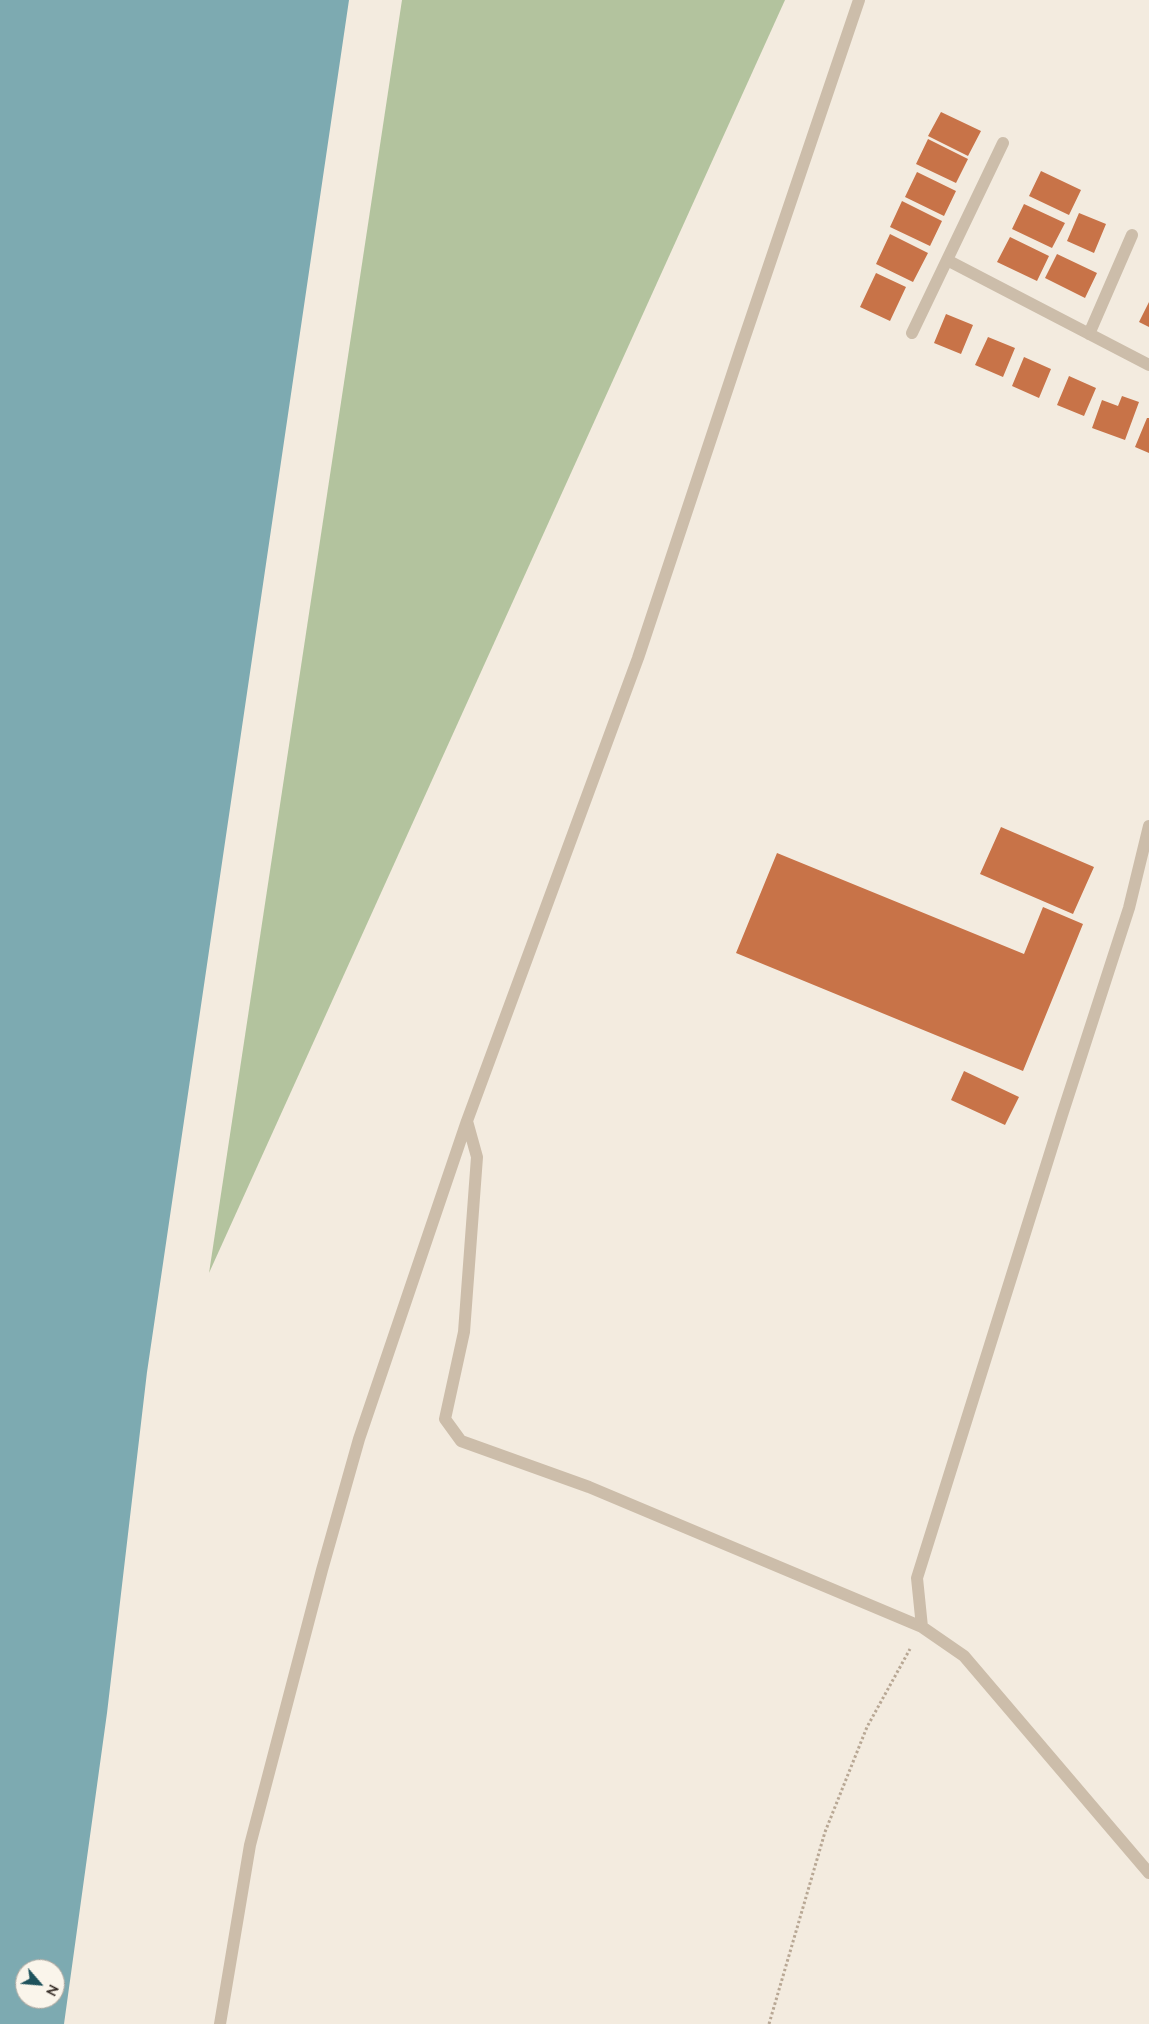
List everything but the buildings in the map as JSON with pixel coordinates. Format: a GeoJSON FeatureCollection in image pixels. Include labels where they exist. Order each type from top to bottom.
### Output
{"type":"FeatureCollection","features":[{"type":"Feature","properties":{"kind":"street"},"geometry":{"type":"LineString","coordinates":[[220,2024],[250,1845],[322,1570],[359,1440],[467,1121],[638,658],[859,0]]}},
{"type":"Feature","properties":{"kind":"street"},"geometry":{"type":"LineString","coordinates":[[912,333],[1003,143]]}},
{"type":"Feature","properties":{"kind":"street"},"geometry":{"type":"LineString","coordinates":[[1089,334],[1132,235]]}},
{"type":"Feature","properties":{"kind":"street"},"geometry":{"type":"LineString","coordinates":[[947,260],[1149,365]]}},
{"type":"Feature","properties":{"kind":"street"},"geometry":{"type":"LineString","coordinates":[[922,1627],[917,1578],[1129,908],[1149,826]]}},
{"type":"Feature","properties":{"kind":"street"},"geometry":{"type":"LineString","coordinates":[[467,1121],[477,1157],[464,1332],[445,1419],[461,1441],[589,1487],[922,1627],[964,1656],[1149,1873]]}},
{"type":"Feature","properties":{"kind":"path"},"geometry":{"type":"LineString","coordinates":[[770,2024],[826,1832],[867,1727],[922,1627]]}},
{"type":"Feature","properties":{"kind":"green space"},"geometry":{"type":"Polygon","coordinates":[[[402,0],[785,0],[209,1273],[402,0]]]}},
{"type":"Feature","properties":{"kind":"water"},"geometry":{"type":"Polygon","coordinates":[[[0,0],[349,0],[147,1372],[107,1713],[64,2024],[0,2024],[0,0]]]}}]}
